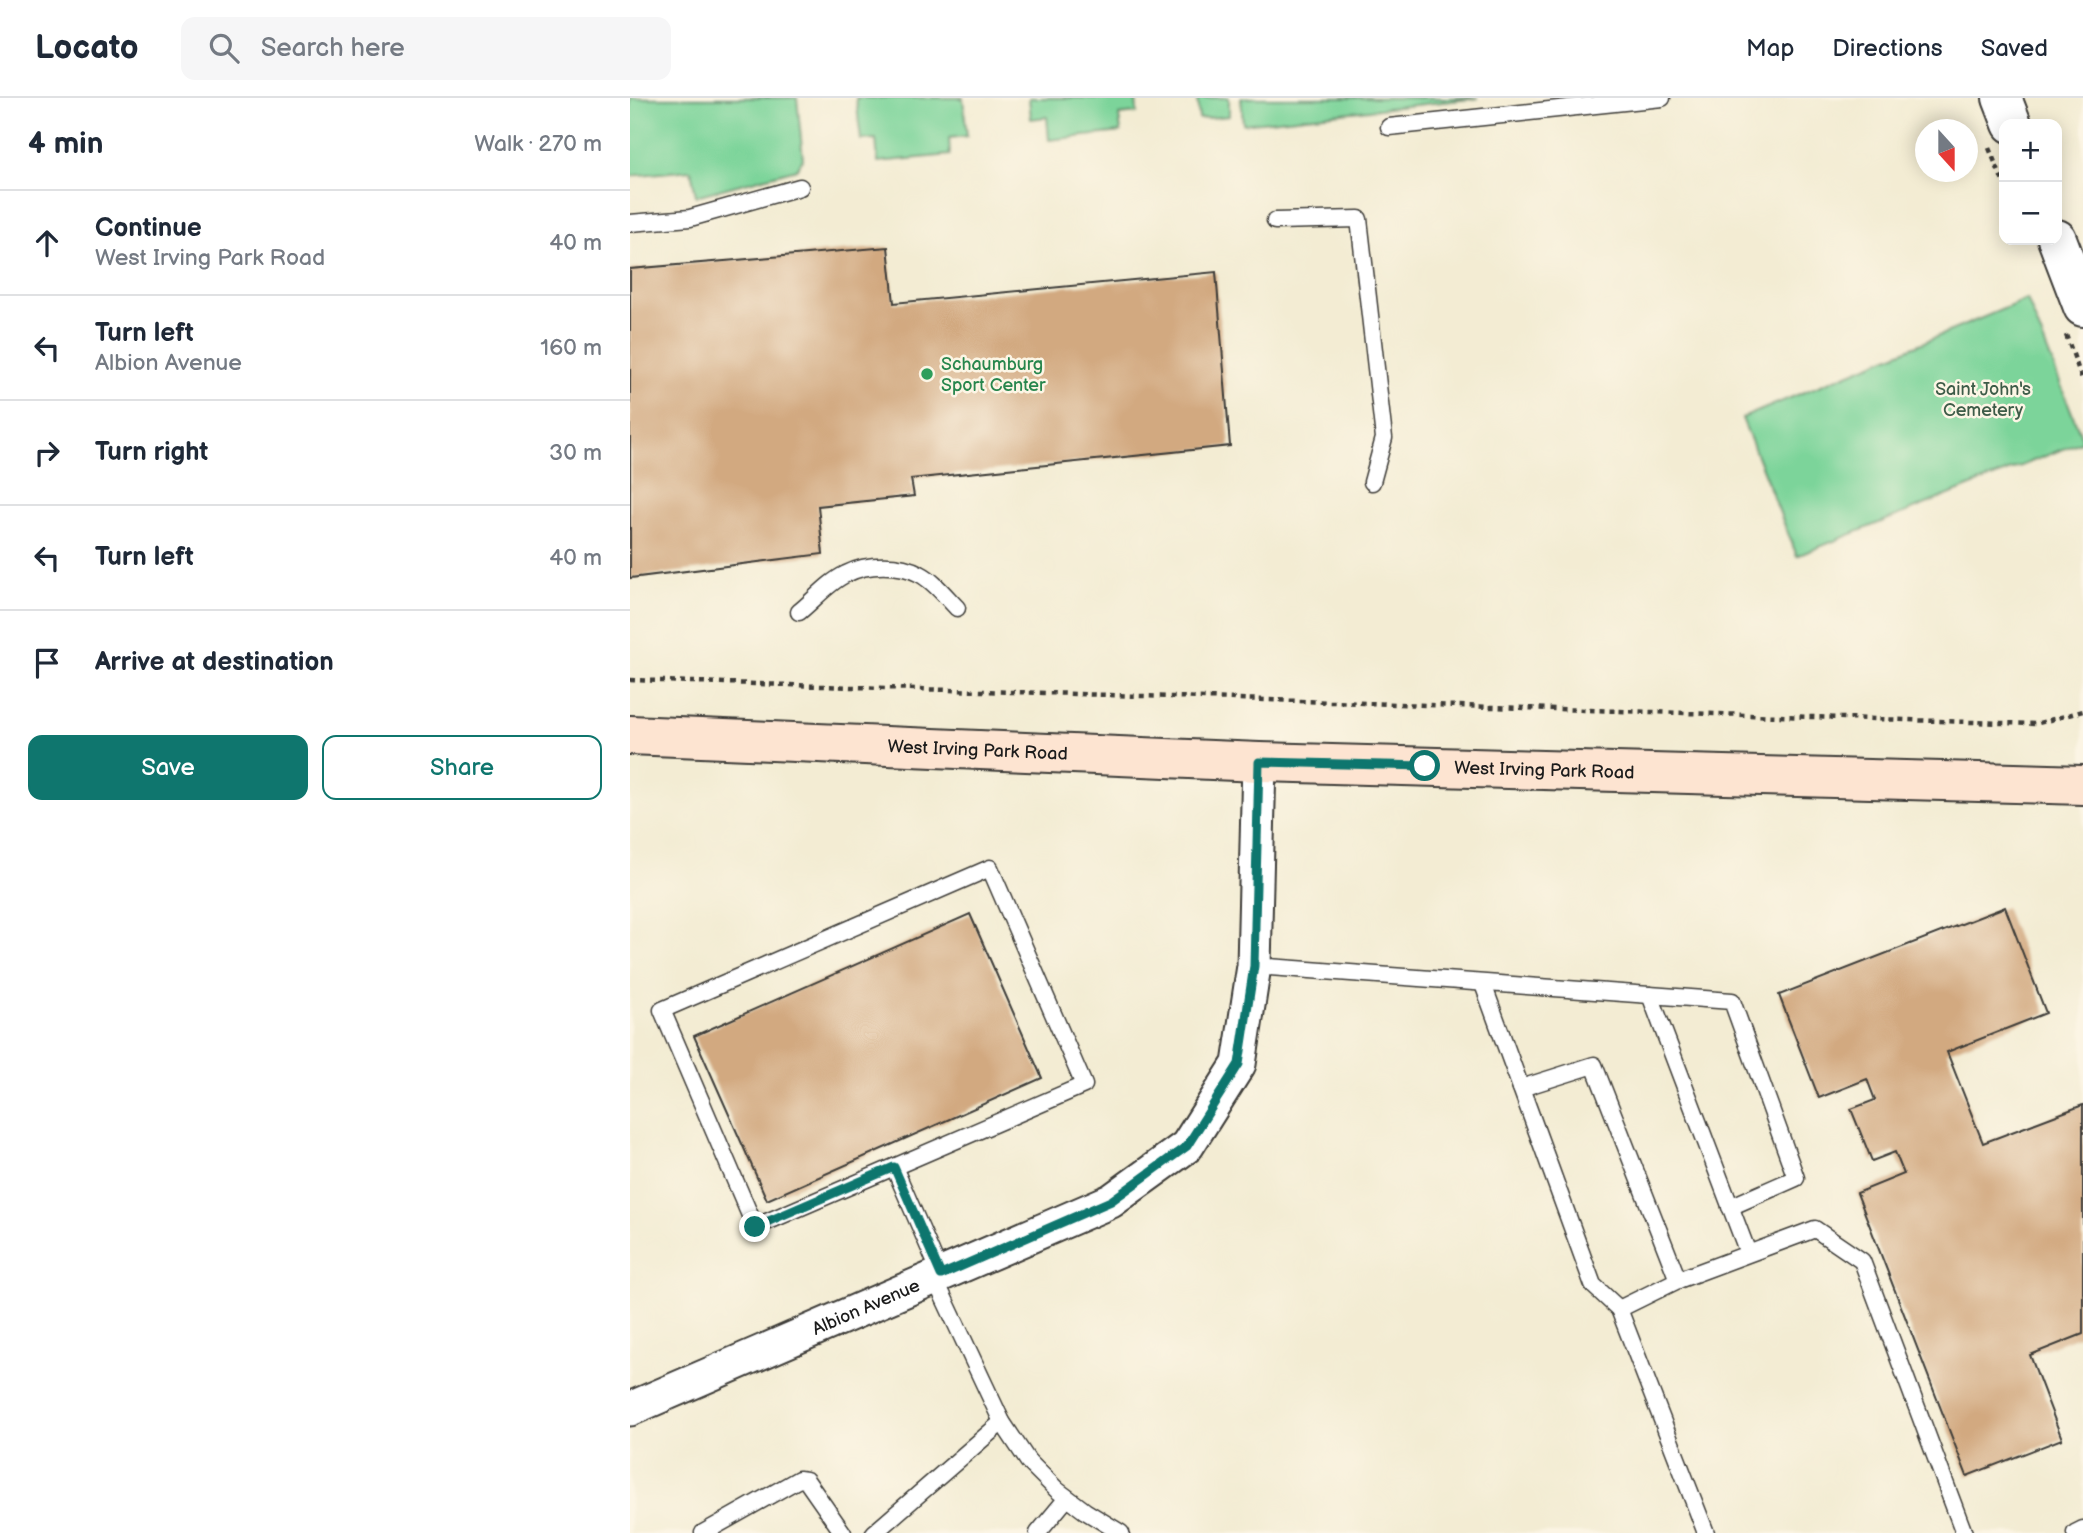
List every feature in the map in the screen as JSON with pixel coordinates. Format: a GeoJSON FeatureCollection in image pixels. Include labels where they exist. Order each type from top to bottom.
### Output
{"type":"FeatureCollection","features":[{"type":"Feature","properties":{"kind":"main road","name":"West Irving Park Road"},"geometry":{"type":"LineString","coordinates":[[630,735],[1259,762],[2083,785]]}},
{"type":"Feature","properties":{"kind":"street"},"geometry":{"type":"LineString","coordinates":[[2002,98],[2010,119]]}},
{"type":"Feature","properties":{"kind":"street"},"geometry":{"type":"LineString","coordinates":[[2060,245],[2080,289]]}},
{"type":"Feature","properties":{"kind":"street","name":"Albion Avenue"},"geometry":{"type":"LineString","coordinates":[[630,1409],[1111,1201],[1187,1146],[1239,1064],[1254,966],[1259,762]]}},
{"type":"Feature","properties":{"kind":"lane"},"geometry":{"type":"LineString","coordinates":[[1389,127],[1662,98]]}},
{"type":"Feature","properties":{"kind":"lane"},"geometry":{"type":"LineString","coordinates":[[630,223],[690,218],[800,187]]}},
{"type":"Feature","properties":{"kind":"lane"},"geometry":{"type":"LineString","coordinates":[[1275,221],[1359,219],[1384,438],[1372,482]]}},
{"type":"Feature","properties":{"kind":"lane"},"geometry":{"type":"LineString","coordinates":[[799,612],[844,575],[859,569],[883,566],[901,567],[922,575],[957,608]]}},
{"type":"Feature","properties":{"kind":"lane"},"geometry":{"type":"LineString","coordinates":[[990,868],[1084,1085],[894,1167],[755,1227],[662,1010],[990,868]]}},
{"type":"Feature","properties":{"kind":"lane"},"geometry":{"type":"LineString","coordinates":[[1254,966],[1732,1001],[1796,1178],[1730,1207]]}},
{"type":"Feature","properties":{"kind":"lane"},"geometry":{"type":"LineString","coordinates":[[1483,984],[1593,1286],[1619,1309],[1706,1533]]}},
{"type":"Feature","properties":{"kind":"lane"},"geometry":{"type":"LineString","coordinates":[[1650,995],[1748,1253]]}},
{"type":"Feature","properties":{"kind":"lane"},"geometry":{"type":"LineString","coordinates":[[1521,1088],[1594,1066],[1678,1280]]}},
{"type":"Feature","properties":{"kind":"lane"},"geometry":{"type":"LineString","coordinates":[[894,1167],[937,1276],[1002,1422],[1028,1461],[1067,1498],[1121,1533]]}},
{"type":"Feature","properties":{"kind":"lane"},"geometry":{"type":"LineString","coordinates":[[1619,1309],[1678,1280],[1815,1229],[1862,1261],[1964,1533]]}},
{"type":"Feature","properties":{"kind":"lane"},"geometry":{"type":"LineString","coordinates":[[874,1533],[1002,1422]]}},
{"type":"Feature","properties":{"kind":"lane"},"geometry":{"type":"LineString","coordinates":[[703,1533],[799,1479],[806,1480],[843,1533]]}},
{"type":"Feature","properties":{"kind":"lane"},"geometry":{"type":"LineString","coordinates":[[1038,1533],[1067,1498]]}},
{"type":"Feature","properties":{"kind":"lane"},"geometry":{"type":"LineString","coordinates":[[2075,1533],[2083,1530]]}},
{"type":"Feature","properties":{"kind":"path"},"geometry":{"type":"LineString","coordinates":[[630,680],[2035,724],[2083,711]]}},
{"type":"Feature","properties":{"kind":"green space"},"geometry":{"type":"Polygon","coordinates":[[[630,98],[797,98],[803,159],[797,169],[696,196],[691,170],[630,176],[630,98]]]}},
{"type":"Feature","properties":{"kind":"green space"},"geometry":{"type":"Polygon","coordinates":[[[856,98],[963,98],[967,136],[949,138],[950,155],[878,162],[876,139],[861,140],[856,98]]]}},
{"type":"Feature","properties":{"kind":"green space"},"geometry":{"type":"Polygon","coordinates":[[[1029,98],[1136,98],[1137,113],[1119,115],[1121,132],[1049,140],[1047,117],[1031,119],[1029,98]]]}},
{"type":"Feature","properties":{"kind":"green space"},"geometry":{"type":"Polygon","coordinates":[[[1197,98],[1229,98],[1229,116],[1199,119],[1197,98]]]}},
{"type":"Feature","properties":{"kind":"green space"},"geometry":{"type":"Polygon","coordinates":[[[1241,98],[1479,98],[1243,124],[1241,98]]]}},
{"type":"Feature","properties":{"kind":"green space","name":"Saint John's Cemetery"},"geometry":{"type":"Polygon","coordinates":[[[2027,299],[2083,441],[1797,556],[1742,418],[2027,299]]]}},
{"type":"Feature","properties":{"kind":"building","name":"Schaumburg Sport Center"},"geometry":{"type":"Polygon","coordinates":[[[888,247],[894,303],[1216,272],[1230,446],[911,479],[914,496],[818,506],[823,554],[630,578],[630,269],[888,247]]]}},
{"type":"Feature","properties":{"kind":"building"},"geometry":{"type":"Polygon","coordinates":[[[2005,907],[2046,1013],[1947,1052],[1983,1143],[2083,1105],[2083,1334],[2030,1355],[2062,1439],[1967,1476],[1857,1193],[1904,1174],[1895,1152],[1872,1161],[1851,1109],[1875,1100],[1867,1079],[1819,1098],[1779,995],[2005,907]]]}},
{"type":"Feature","properties":{"kind":"building"},"geometry":{"type":"Polygon","coordinates":[[[970,914],[1042,1078],[767,1200],[694,1036],[970,914]]]}},
{"type":"Feature","properties":{"kind":"place","name":"Schaumburg Sport Center"},"geometry":{"type":"Point","coordinates":[927,374]}},
{"type":"Feature","properties":{"kind":"route"},"geometry":{"type":"LineString","coordinates":[[755,1227],[894,1167],[941,1275],[1111,1201],[1187,1146],[1239,1064],[1254,966],[1259,762],[1425,766]]}}]}
